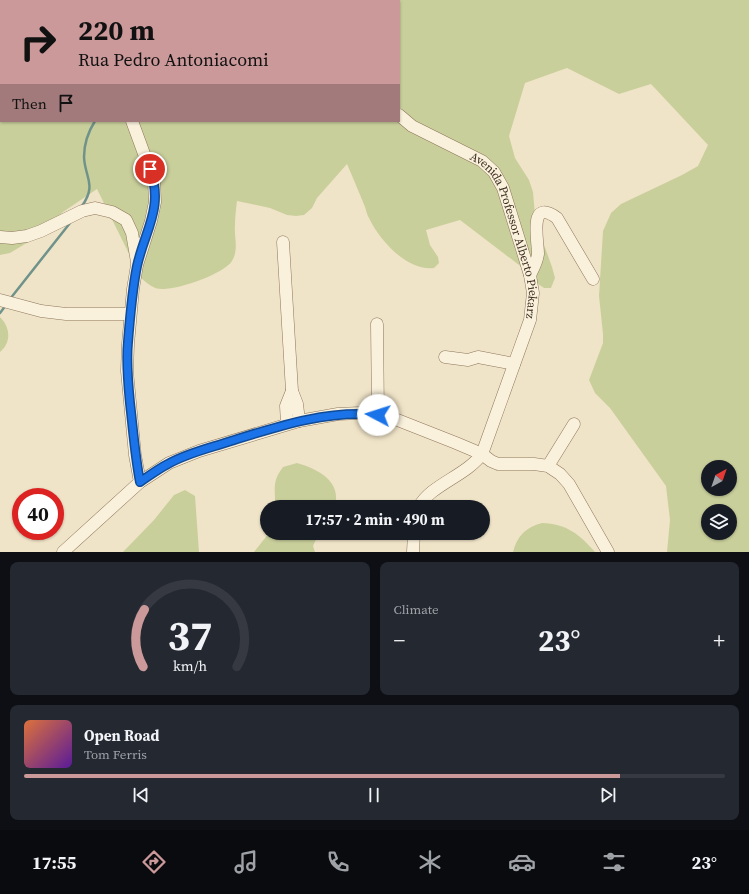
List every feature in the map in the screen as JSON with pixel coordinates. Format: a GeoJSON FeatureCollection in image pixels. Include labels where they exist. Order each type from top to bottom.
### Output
{"type":"FeatureCollection","features":[{"type":"Feature","properties":{"kind":"street","name":"Avenida Professor Alberto Piekarz"},"geometry":{"type":"LineString","coordinates":[[400,116],[412,126],[482,161],[494,172],[503,188],[530,275],[533,293],[530,320],[482,454]]}},
{"type":"Feature","properties":{"kind":"street"},"geometry":{"type":"LineString","coordinates":[[132,122],[154,181],[156,202],[138,265],[133,289],[128,344],[127,371],[135,455],[140,482]]}},
{"type":"Feature","properties":{"kind":"street"},"geometry":{"type":"LineString","coordinates":[[0,237],[12,238],[27,236],[41,231],[82,210],[95,208],[112,212],[126,220],[132,233],[138,265]]}},
{"type":"Feature","properties":{"kind":"street"},"geometry":{"type":"LineString","coordinates":[[530,275],[536,264],[538,255],[536,220],[539,214],[545,212],[557,218],[593,279]]}},
{"type":"Feature","properties":{"kind":"street"},"geometry":{"type":"LineString","coordinates":[[284,242],[292,391],[297,404],[293,422]]}},
{"type":"Feature","properties":{"kind":"street"},"geometry":{"type":"LineString","coordinates":[[0,300],[41,311],[66,314],[130,314]]}},
{"type":"Feature","properties":{"kind":"street"},"geometry":{"type":"LineString","coordinates":[[377,324],[378,415]]}},
{"type":"Feature","properties":{"kind":"street"},"geometry":{"type":"LineString","coordinates":[[445,357],[468,360],[478,357],[514,364]]}},
{"type":"Feature","properties":{"kind":"street"},"geometry":{"type":"LineString","coordinates":[[63,552],[140,482],[169,463],[199,451],[293,422],[338,414],[360,413],[378,415],[409,424],[482,454],[498,464],[534,464],[548,466],[560,474],[569,484],[608,552]]}},
{"type":"Feature","properties":{"kind":"street"},"geometry":{"type":"LineString","coordinates":[[548,466],[574,424]]}},
{"type":"Feature","properties":{"kind":"street"},"geometry":{"type":"LineString","coordinates":[[424,500],[429,494],[476,463],[482,454]]}},
{"type":"Feature","properties":{"kind":"street"},"geometry":{"type":"LineString","coordinates":[[413,552],[414,540]]}},
{"type":"Feature","properties":{"kind":"green space"},"geometry":{"type":"Polygon","coordinates":[[[400,0],[749,0],[749,552],[667,552],[670,520],[666,486],[610,408],[595,393],[589,380],[603,343],[599,296],[603,231],[611,213],[621,204],[698,166],[708,145],[651,84],[619,94],[567,68],[525,83],[509,136],[515,158],[529,180],[533,192],[535,215],[555,278],[551,288],[544,288],[538,284],[519,265],[460,220],[426,230],[430,245],[438,257],[439,263],[434,268],[424,268],[404,260],[387,245],[374,227],[347,164],[317,198],[312,208],[304,215],[287,215],[270,208],[237,201],[235,222],[236,248],[232,261],[220,271],[210,276],[178,287],[169,289],[156,288],[141,278],[97,189],[63,212],[48,227],[30,241],[10,253],[0,255],[0,122],[400,122],[400,0]]]}},
{"type":"Feature","properties":{"kind":"green space"},"geometry":{"type":"Polygon","coordinates":[[[0,317],[8,330],[8,339],[4,348],[0,352],[0,317]]]}},
{"type":"Feature","properties":{"kind":"green space"},"geometry":{"type":"Polygon","coordinates":[[[297,463],[320,473],[332,483],[335,490],[336,500],[275,500],[275,482],[283,467],[297,463]]]}},
{"type":"Feature","properties":{"kind":"green space"},"geometry":{"type":"Polygon","coordinates":[[[185,490],[195,496],[199,552],[123,552],[154,520],[174,495],[185,490]]]}},
{"type":"Feature","properties":{"kind":"green space"},"geometry":{"type":"Polygon","coordinates":[[[542,523],[559,525],[572,531],[595,552],[513,552],[517,541],[523,533],[531,527],[542,523]]]}},
{"type":"Feature","properties":{"kind":"green space"},"geometry":{"type":"Polygon","coordinates":[[[263,540],[316,540],[313,546],[315,552],[254,552],[263,540]]]}},
{"type":"Feature","properties":{"kind":"waterway"},"geometry":{"type":"LineString","coordinates":[[82,206],[89,192],[89,182],[84,157],[85,147],[88,134],[94,122]]}},
{"type":"Feature","properties":{"kind":"waterway"},"geometry":{"type":"LineString","coordinates":[[10,299],[70,223]]}},
{"type":"Feature","properties":{"kind":"waterway"},"geometry":{"type":"LineString","coordinates":[[0,313],[6,305]]}},
{"type":"Feature","properties":{"kind":"route"},"geometry":{"type":"LineString","coordinates":[[150,169],[154,181],[156,202],[138,265],[133,289],[127,371],[135,455],[140,482],[169,463],[199,451],[287,424],[338,414],[360,413],[378,415]]}}]}
